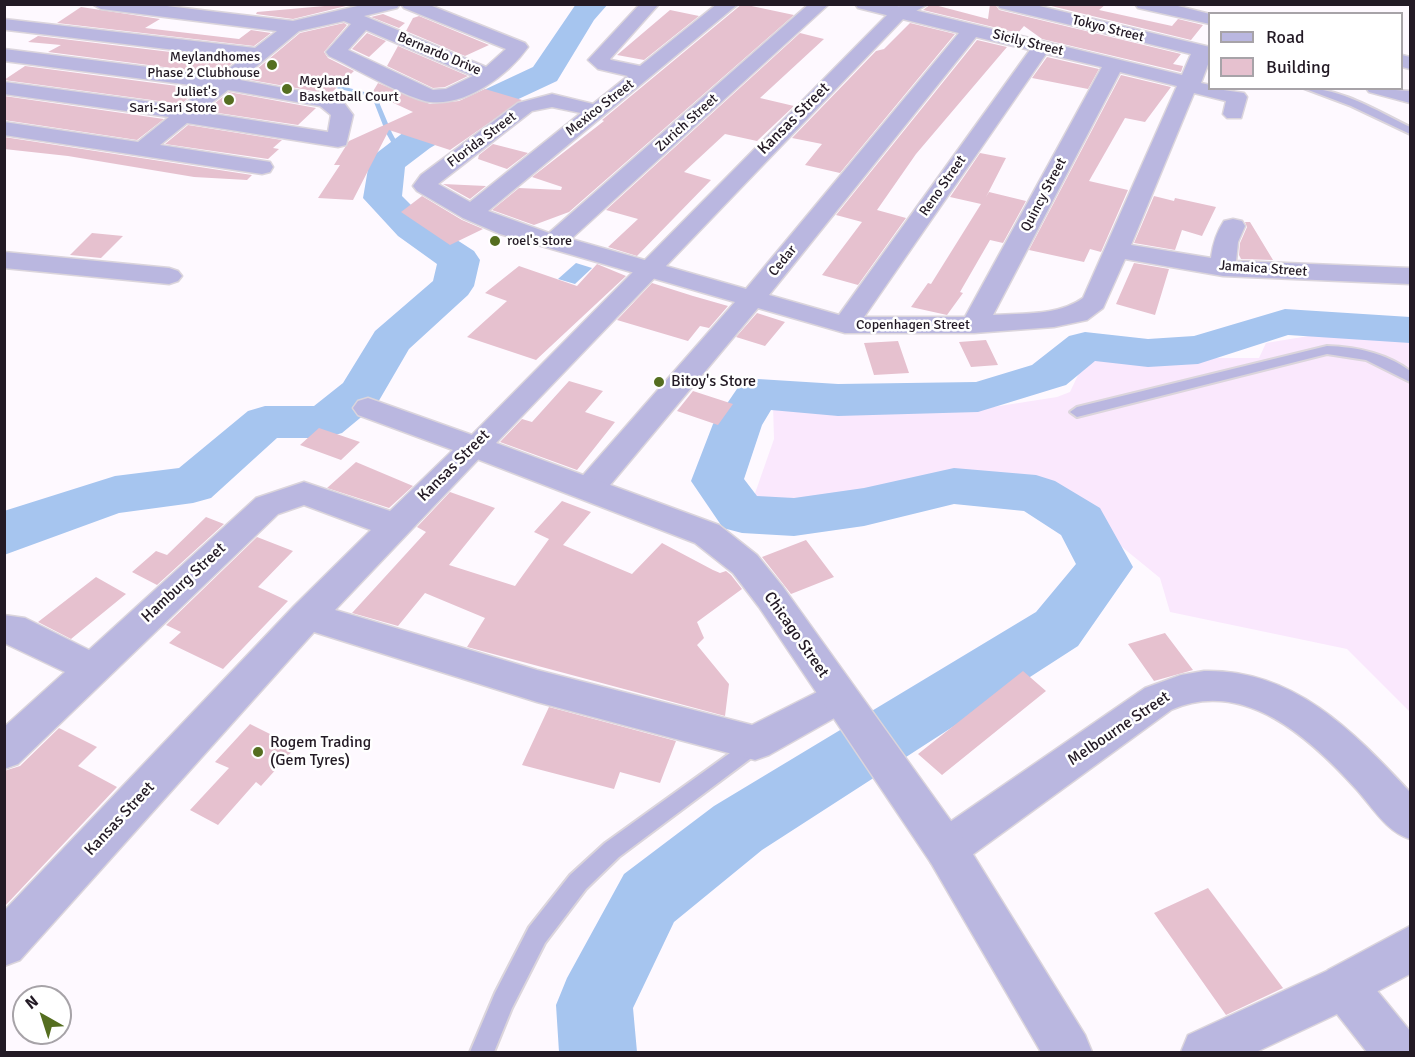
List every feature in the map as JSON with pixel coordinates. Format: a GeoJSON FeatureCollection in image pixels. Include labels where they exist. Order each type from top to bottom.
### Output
{"type":"FeatureCollection","features":[{"type":"Feature","properties":{"kind":"street"},"geometry":{"type":"LineString","coordinates":[[101,4],[293,27],[354,18],[391,4]]}},
{"type":"Feature","properties":{"kind":"street","name":"Bernardo Drive"},"geometry":{"type":"LineString","coordinates":[[329,4],[354,18],[489,75]]}},
{"type":"Feature","properties":{"kind":"street"},"geometry":{"type":"LineString","coordinates":[[410,4],[517,45],[516,50],[489,75]]}},
{"type":"Feature","properties":{"kind":"street"},"geometry":{"type":"LineString","coordinates":[[644,73],[605,65],[598,60],[650,4]]}},
{"type":"Feature","properties":{"kind":"street","name":"Mexico Street"},"geometry":{"type":"LineString","coordinates":[[471,213],[729,4]]}},
{"type":"Feature","properties":{"kind":"street","name":"Zurich Street"},"geometry":{"type":"LineString","coordinates":[[553,242],[820,4]]}},
{"type":"Feature","properties":{"kind":"street","name":"Sicily Street"},"geometry":{"type":"LineString","coordinates":[[864,4],[908,9],[972,29],[1208,90]]}},
{"type":"Feature","properties":{"kind":"street"},"geometry":{"type":"LineString","coordinates":[[1144,4],[1208,19]]}},
{"type":"Feature","properties":{"kind":"street","name":"Tokyo Street"},"geometry":{"type":"LineString","coordinates":[[1018,6],[1206,52]]}},
{"type":"Feature","properties":{"kind":"street"},"geometry":{"type":"LineString","coordinates":[[6,24],[35,9]]}},
{"type":"Feature","properties":{"kind":"street","name":"Kansas Street"},"geometry":{"type":"LineString","coordinates":[[4,944],[393,525],[475,447],[645,270],[908,9]]}},
{"type":"Feature","properties":{"kind":"street","name":"Bernardo Drive"},"geometry":{"type":"LineString","coordinates":[[354,18],[336,52],[430,96],[439,97],[448,94],[489,75]]}},
{"type":"Feature","properties":{"kind":"street"},"geometry":{"type":"LineString","coordinates":[[6,24],[259,54]]}},
{"type":"Feature","properties":{"kind":"street"},"geometry":{"type":"LineString","coordinates":[[142,149],[293,27]]}},
{"type":"Feature","properties":{"kind":"street","name":"Cedar"},"geometry":{"type":"LineString","coordinates":[[589,489],[753,297],[972,29]]}},
{"type":"Feature","properties":{"kind":"street","name":"Reno Street"},"geometry":{"type":"LineString","coordinates":[[845,325],[1042,46]]}},
{"type":"Feature","properties":{"kind":"street","name":"Copenhagen Street"},"geometry":{"type":"LineString","coordinates":[[471,213],[493,224],[645,270],[753,297],[845,325],[974,325],[1054,320],[1078,314],[1094,302],[1206,52]]}},
{"type":"Feature","properties":{"kind":"street"},"geometry":{"type":"LineString","coordinates":[[4,55],[223,83],[326,101],[337,107],[342,115],[338,140],[184,114],[4,88]]}},
{"type":"Feature","properties":{"kind":"street","name":"Quincy Street"},"geometry":{"type":"LineString","coordinates":[[974,325],[1114,64]]}},
{"type":"Feature","properties":{"kind":"street","name":"Sicily Street"},"geometry":{"type":"LineString","coordinates":[[1208,90],[1237,98],[1234,114]]}},
{"type":"Feature","properties":{"kind":"street"},"geometry":{"type":"LineString","coordinates":[[1384,90],[1410,97]]}},
{"type":"Feature","properties":{"kind":"street","name":"Florida Street"},"geometry":{"type":"LineString","coordinates":[[471,213],[428,190],[425,186],[429,180],[525,107],[540,100],[551,99],[596,111]]}},
{"type":"Feature","properties":{"kind":"street"},"geometry":{"type":"LineString","coordinates":[[4,128],[262,167]]}},
{"type":"Feature","properties":{"kind":"street"},"geometry":{"type":"LineString","coordinates":[[1223,268],[1226,242],[1233,225]]}},
{"type":"Feature","properties":{"kind":"street","name":"Jamaica Street"},"geometry":{"type":"LineString","coordinates":[[1118,250],[1223,268],[1410,276]]}},
{"type":"Feature","properties":{"kind":"street"},"geometry":{"type":"LineString","coordinates":[[4,261],[169,276]]}},
{"type":"Feature","properties":{"kind":"street","name":"Chicago Street"},"geometry":{"type":"LineString","coordinates":[[368,408],[707,534],[745,564],[771,597],[946,849],[1068,1053]]}},
{"type":"Feature","properties":{"kind":"street","name":"Hamburg Street"},"geometry":{"type":"LineString","coordinates":[[4,752],[91,668],[267,506],[304,493],[393,525]]}},
{"type":"Feature","properties":{"kind":"street"},"geometry":{"type":"LineString","coordinates":[[307,616],[537,686],[755,743],[848,709]]}},
{"type":"Feature","properties":{"kind":"street"},"geometry":{"type":"LineString","coordinates":[[4,629],[12,628],[91,668]]}},
{"type":"Feature","properties":{"kind":"street","name":"Melbourne Street"},"geometry":{"type":"LineString","coordinates":[[946,849],[1158,699],[1178,689],[1210,686],[1246,688],[1284,702],[1303,714],[1321,727],[1410,820]]}},
{"type":"Feature","properties":{"kind":"street"},"geometry":{"type":"LineString","coordinates":[[1205,1053],[1344,986],[1410,949]]}},
{"type":"Feature","properties":{"kind":"street"},"geometry":{"type":"LineString","coordinates":[[1344,986],[1397,1053]]}},
{"type":"Feature","properties":{"kind":"lane"},"geometry":{"type":"LineString","coordinates":[[1314,90],[1355,104],[1410,131]]}},
{"type":"Feature","properties":{"kind":"lane"},"geometry":{"type":"LineString","coordinates":[[1077,412],[1327,350],[1349,350],[1391,363],[1410,378]]}},
{"type":"Feature","properties":{"kind":"lane"},"geometry":{"type":"LineString","coordinates":[[482,1053],[503,1001],[537,935],[578,882],[612,850],[755,743]]}},
{"type":"Feature","properties":{"kind":"shaded area"},"geometry":{"type":"Polygon","coordinates":[[[1327,333],[1410,340],[1410,712],[1347,649],[1170,612],[1160,578],[1100,529],[1023,482],[964,478],[893,484],[826,500],[770,505],[753,499],[774,439],[773,405],[824,413],[993,407],[1057,397],[1070,392],[1079,373],[1091,362],[1107,358],[1259,358],[1266,343],[1327,333]]]}},
{"type":"Feature","properties":{"kind":"water"},"geometry":{"type":"Polygon","coordinates":[[[576,263],[592,268],[575,284],[558,279],[576,263]]]}},
{"type":"Feature","properties":{"kind":"building"},"geometry":{"type":"Polygon","coordinates":[[[354,4],[293,19],[256,14],[257,12],[354,4]]]}},
{"type":"Feature","properties":{"kind":"building"},"geometry":{"type":"Polygon","coordinates":[[[742,4],[794,15],[569,212],[534,225],[492,210],[519,188],[561,190],[562,187],[532,177],[604,121],[602,120],[742,4]]]}},
{"type":"Feature","properties":{"kind":"building"},"geometry":{"type":"Polygon","coordinates":[[[931,4],[988,19],[990,4],[995,4],[999,10],[1181,54],[1173,64],[1183,66],[1181,72],[1042,39],[1024,26],[1018,33],[923,10],[931,4]]]}},
{"type":"Feature","properties":{"kind":"building"},"geometry":{"type":"Polygon","coordinates":[[[1043,4],[1106,4],[1099,10],[1172,26],[1178,19],[1203,25],[1191,40],[1043,4]]]}},
{"type":"Feature","properties":{"kind":"building"},"geometry":{"type":"Polygon","coordinates":[[[81,7],[160,19],[145,28],[239,39],[251,30],[271,33],[254,46],[57,23],[81,7]]]}},
{"type":"Feature","properties":{"kind":"building"},"geometry":{"type":"Polygon","coordinates":[[[670,10],[699,16],[644,60],[617,55],[670,10]]]}},
{"type":"Feature","properties":{"kind":"building"},"geometry":{"type":"Polygon","coordinates":[[[383,14],[405,23],[399,28],[371,17],[383,14]]]}},
{"type":"Feature","properties":{"kind":"building"},"geometry":{"type":"Polygon","coordinates":[[[419,16],[489,45],[465,56],[406,31],[413,18],[419,16]]]}},
{"type":"Feature","properties":{"kind":"building"},"geometry":{"type":"Polygon","coordinates":[[[344,23],[347,25],[324,52],[328,58],[354,71],[330,94],[245,79],[300,33],[344,23]]]}},
{"type":"Feature","properties":{"kind":"building"},"geometry":{"type":"Polygon","coordinates":[[[910,23],[955,34],[840,173],[805,165],[822,144],[792,138],[876,51],[884,49],[910,23]]]}},
{"type":"Feature","properties":{"kind":"building"},"geometry":{"type":"Polygon","coordinates":[[[367,33],[386,41],[369,57],[352,49],[367,33]]]}},
{"type":"Feature","properties":{"kind":"building"},"geometry":{"type":"Polygon","coordinates":[[[800,33],[824,39],[760,98],[794,106],[757,141],[725,134],[684,172],[711,180],[637,256],[608,247],[638,219],[606,210],[800,33]]]}},
{"type":"Feature","properties":{"kind":"building"},"geometry":{"type":"Polygon","coordinates":[[[38,36],[237,60],[218,74],[48,52],[61,45],[28,42],[38,36]]]}},
{"type":"Feature","properties":{"kind":"building"},"geometry":{"type":"Polygon","coordinates":[[[977,40],[1007,47],[916,154],[877,210],[906,218],[858,285],[822,275],[862,222],[836,215],[977,40]]]}},
{"type":"Feature","properties":{"kind":"building"},"geometry":{"type":"Polygon","coordinates":[[[398,46],[468,76],[445,87],[433,88],[387,66],[398,46]]]}},
{"type":"Feature","properties":{"kind":"building"},"geometry":{"type":"Polygon","coordinates":[[[1047,57],[1099,69],[1088,89],[1032,78],[1047,57]]]}},
{"type":"Feature","properties":{"kind":"building"},"geometry":{"type":"Polygon","coordinates":[[[25,66],[200,89],[181,104],[4,80],[25,66]]]}},
{"type":"Feature","properties":{"kind":"building"},"geometry":{"type":"Polygon","coordinates":[[[1121,75],[1171,87],[1145,122],[1125,118],[1089,181],[1128,190],[1101,252],[1090,249],[1084,262],[1029,250],[1121,75]]]}},
{"type":"Feature","properties":{"kind":"building"},"geometry":{"type":"Polygon","coordinates":[[[378,83],[430,104],[459,101],[485,89],[522,100],[450,150],[389,130],[353,200],[318,198],[340,165],[334,165],[349,141],[413,112],[372,93],[378,83]]]}},
{"type":"Feature","properties":{"kind":"building"},"geometry":{"type":"Polygon","coordinates":[[[229,92],[316,108],[298,125],[205,111],[229,92]]]}},
{"type":"Feature","properties":{"kind":"building"},"geometry":{"type":"Polygon","coordinates":[[[4,96],[164,119],[137,140],[4,120],[4,96]]]}},
{"type":"Feature","properties":{"kind":"building"},"geometry":{"type":"Polygon","coordinates":[[[188,125],[282,140],[273,148],[279,149],[268,159],[165,144],[188,125]]]}},
{"type":"Feature","properties":{"kind":"building"},"geometry":{"type":"Polygon","coordinates":[[[4,137],[252,175],[247,180],[194,177],[68,156],[4,149],[4,137]]]}},
{"type":"Feature","properties":{"kind":"building"},"geometry":{"type":"Polygon","coordinates":[[[493,144],[528,153],[507,169],[478,159],[479,155],[493,144]]]}},
{"type":"Feature","properties":{"kind":"building"},"geometry":{"type":"Polygon","coordinates":[[[980,153],[1006,158],[986,197],[989,192],[1026,201],[1003,243],[990,240],[960,292],[963,293],[947,315],[911,307],[928,283],[931,284],[981,204],[950,197],[980,153]]]}},
{"type":"Feature","properties":{"kind":"building"},"geometry":{"type":"Polygon","coordinates":[[[443,184],[486,186],[470,199],[443,184]]]}},
{"type":"Feature","properties":{"kind":"building"},"geometry":{"type":"Polygon","coordinates":[[[422,196],[462,220],[483,229],[450,245],[401,212],[422,196]]]}},
{"type":"Feature","properties":{"kind":"building"},"geometry":{"type":"Polygon","coordinates":[[[1154,196],[1216,207],[1202,236],[1182,230],[1175,250],[1134,243],[1154,196]]]}},
{"type":"Feature","properties":{"kind":"building"},"geometry":{"type":"Polygon","coordinates":[[[1245,222],[1250,222],[1273,260],[1241,259],[1240,243],[1247,227],[1245,222]]]}},
{"type":"Feature","properties":{"kind":"building"},"geometry":{"type":"Polygon","coordinates":[[[92,233],[123,236],[101,258],[70,255],[92,233]]]}},
{"type":"Feature","properties":{"kind":"building"},"geometry":{"type":"Polygon","coordinates":[[[1134,263],[1169,269],[1155,315],[1116,304],[1134,263]]]}},
{"type":"Feature","properties":{"kind":"building"},"geometry":{"type":"Polygon","coordinates":[[[597,264],[626,276],[536,360],[467,337],[507,301],[485,293],[519,266],[577,286],[597,264]]]}},
{"type":"Feature","properties":{"kind":"building"},"geometry":{"type":"Polygon","coordinates":[[[652,283],[728,306],[709,328],[700,326],[688,341],[617,320],[652,283]]]}},
{"type":"Feature","properties":{"kind":"building"},"geometry":{"type":"Polygon","coordinates":[[[757,313],[785,322],[765,346],[736,337],[757,313]]]}},
{"type":"Feature","properties":{"kind":"building"},"geometry":{"type":"Polygon","coordinates":[[[986,340],[998,365],[971,367],[959,342],[986,340]]]}},
{"type":"Feature","properties":{"kind":"building"},"geometry":{"type":"Polygon","coordinates":[[[898,341],[909,373],[874,375],[864,343],[898,341]]]}},
{"type":"Feature","properties":{"kind":"building"},"geometry":{"type":"Polygon","coordinates":[[[569,381],[603,391],[585,412],[615,422],[577,470],[500,442],[522,419],[532,422],[569,381]]]}},
{"type":"Feature","properties":{"kind":"building"},"geometry":{"type":"Polygon","coordinates":[[[693,391],[733,404],[718,425],[677,411],[693,391]]]}},
{"type":"Feature","properties":{"kind":"building"},"geometry":{"type":"Polygon","coordinates":[[[319,428],[360,442],[341,460],[300,445],[319,428]]]}},
{"type":"Feature","properties":{"kind":"building"},"geometry":{"type":"Polygon","coordinates":[[[356,462],[413,486],[389,508],[327,488],[356,462]]]}},
{"type":"Feature","properties":{"kind":"building"},"geometry":{"type":"Polygon","coordinates":[[[450,492],[495,508],[449,565],[515,586],[549,539],[534,532],[562,501],[591,512],[563,545],[632,574],[662,543],[713,570],[720,573],[726,571],[731,575],[742,589],[697,622],[704,638],[697,645],[729,684],[725,716],[467,647],[485,618],[425,593],[398,626],[352,613],[426,532],[417,527],[450,492]]]}},
{"type":"Feature","properties":{"kind":"building"},"geometry":{"type":"Polygon","coordinates":[[[206,517],[224,524],[157,585],[132,572],[156,551],[167,555],[206,517]]]}},
{"type":"Feature","properties":{"kind":"building"},"geometry":{"type":"Polygon","coordinates":[[[257,537],[293,551],[258,587],[288,601],[223,669],[169,643],[181,632],[166,625],[257,537]]]}},
{"type":"Feature","properties":{"kind":"building"},"geometry":{"type":"Polygon","coordinates":[[[806,540],[834,577],[791,594],[762,557],[806,540]]]}},
{"type":"Feature","properties":{"kind":"building"},"geometry":{"type":"Polygon","coordinates":[[[96,577],[126,594],[71,639],[38,622],[96,577]]]}},
{"type":"Feature","properties":{"kind":"building"},"geometry":{"type":"Polygon","coordinates":[[[1165,633],[1193,670],[1154,681],[1128,644],[1165,633]]]}},
{"type":"Feature","properties":{"kind":"building"},"geometry":{"type":"Polygon","coordinates":[[[1023,671],[1046,691],[942,775],[918,754],[1023,671]]]}},
{"type":"Feature","properties":{"kind":"building"},"geometry":{"type":"Polygon","coordinates":[[[549,707],[676,741],[660,783],[620,772],[614,789],[522,765],[549,707]]]}},
{"type":"Feature","properties":{"kind":"building"},"geometry":{"type":"Polygon","coordinates":[[[250,724],[296,747],[261,786],[256,782],[218,825],[190,810],[229,768],[215,762],[250,724]]]}},
{"type":"Feature","properties":{"kind":"building"},"geometry":{"type":"Polygon","coordinates":[[[59,728],[97,747],[78,766],[117,787],[4,907],[4,771],[20,766],[59,728]]]}},
{"type":"Feature","properties":{"kind":"building"},"geometry":{"type":"Polygon","coordinates":[[[1208,888],[1283,988],[1226,1015],[1154,913],[1208,888]]]}},
{"type":"Feature","properties":{"kind":"waterway"},"geometry":{"type":"LineString","coordinates":[[4,535],[15,528],[115,495],[193,485],[265,422],[325,422],[360,393],[391,341],[453,286],[459,260],[412,228],[382,198],[387,163],[417,140],[483,103],[545,74],[582,15],[594,4]]}},
{"type":"Feature","properties":{"kind":"waterway"},"geometry":{"type":"LineString","coordinates":[[326,84],[374,96],[400,153]]}},
{"type":"Feature","properties":{"kind":"waterway"},"geometry":{"type":"LineString","coordinates":[[598,1052],[594,1005],[649,898],[738,828],[1057,629],[1105,567],[1081,522],[1036,494],[954,486],[864,507],[794,517],[742,514],[717,481],[738,424],[758,394],[838,400],[978,397],[1049,375],[1085,346],[1148,353],[1198,350],[1285,322],[1410,330]]}},
{"type":"Feature","properties":{"kind":"place","name":"Meylandhomes Phase 2 Clubhouse"},"geometry":{"type":"Point","coordinates":[272,65]}},
{"type":"Feature","properties":{"kind":"place","name":"Meyland Basketball Court"},"geometry":{"type":"Point","coordinates":[287,89]}},
{"type":"Feature","properties":{"kind":"place","name":"Juliet's Sari-Sari Store"},"geometry":{"type":"Point","coordinates":[229,100]}},
{"type":"Feature","properties":{"kind":"place","name":"roel's store"},"geometry":{"type":"Point","coordinates":[495,241]}},
{"type":"Feature","properties":{"kind":"place","name":"Bitoy's Store"},"geometry":{"type":"Point","coordinates":[659,382]}},
{"type":"Feature","properties":{"kind":"place","name":"Rogem Trading (Gem Tyres)"},"geometry":{"type":"Point","coordinates":[258,752]}}]}
